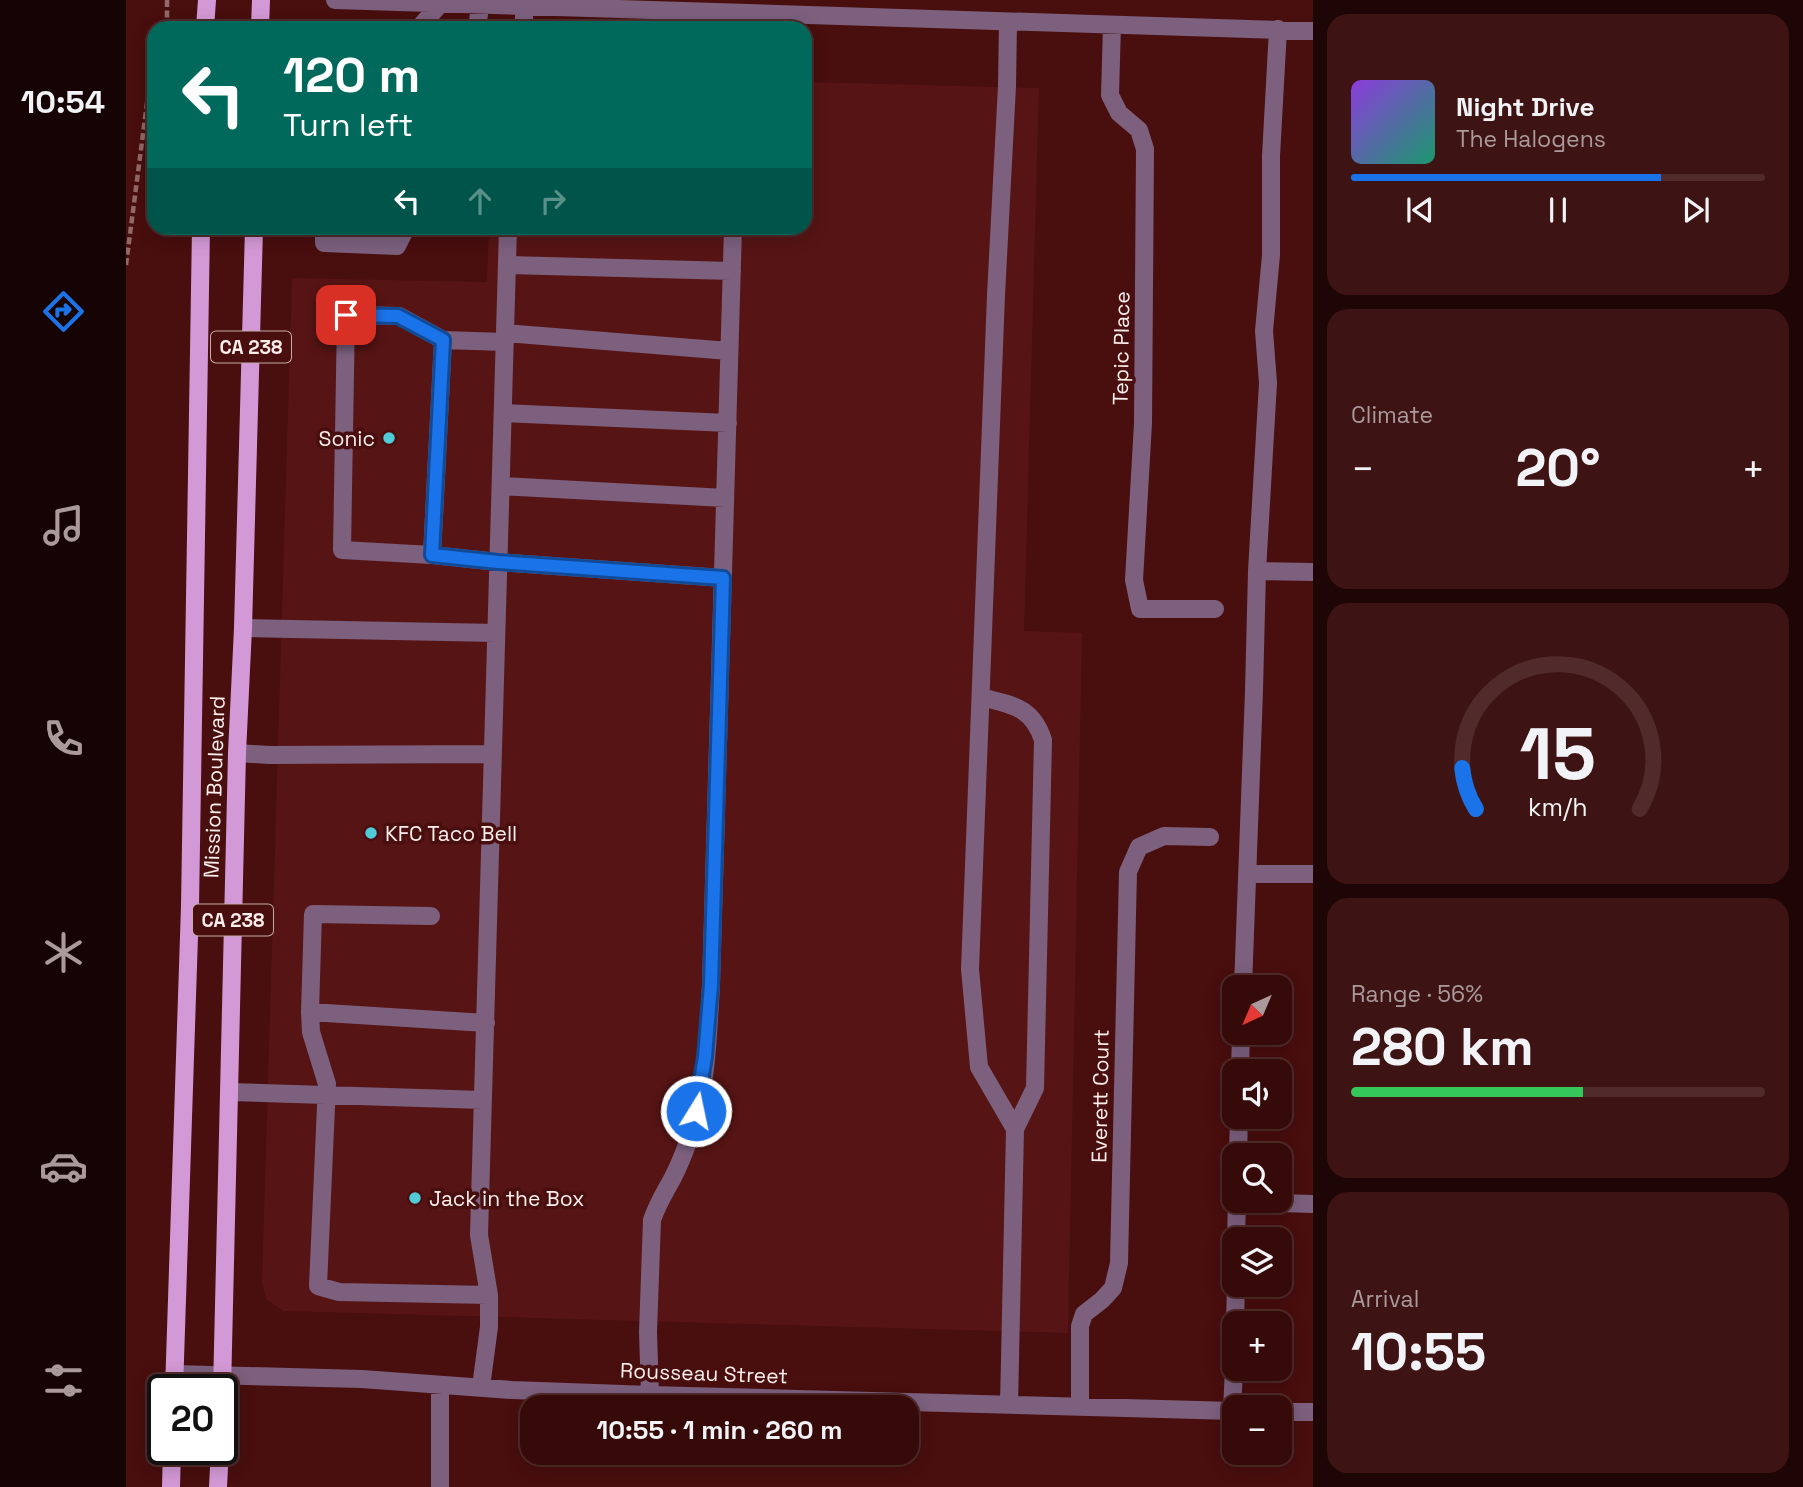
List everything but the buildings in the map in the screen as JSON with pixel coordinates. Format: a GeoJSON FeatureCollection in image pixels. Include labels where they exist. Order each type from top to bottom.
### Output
{"type":"FeatureCollection","features":[{"type":"Feature","properties":{"kind":"main road"},"geometry":{"type":"LineString","coordinates":[[206,21],[208,0]]}},
{"type":"Feature","properties":{"kind":"main road"},"geometry":{"type":"LineString","coordinates":[[260,21],[261,0]]}},
{"type":"Feature","properties":{"kind":"main road","name":"Mission Boulevard"},"geometry":{"type":"LineString","coordinates":[[174,1374],[190,906],[201,235]]}},
{"type":"Feature","properties":{"kind":"main road","name":"Mission Boulevard"},"geometry":{"type":"LineString","coordinates":[[222,1374],[237,753],[254,235]]}},
{"type":"Feature","properties":{"kind":"main road"},"geometry":{"type":"LineString","coordinates":[[171,1487],[172,1465]]}},
{"type":"Feature","properties":{"kind":"main road"},"geometry":{"type":"LineString","coordinates":[[218,1487],[219,1465]]}},
{"type":"Feature","properties":{"kind":"street"},"geometry":{"type":"LineString","coordinates":[[335,0],[440,4],[481,2],[743,21],[794,8],[1008,22],[1313,31]]}},
{"type":"Feature","properties":{"kind":"street"},"geometry":{"type":"LineString","coordinates":[[478,21],[481,2]]}},
{"type":"Feature","properties":{"kind":"street"},"geometry":{"type":"LineString","coordinates":[[425,21],[440,4]]}},
{"type":"Feature","properties":{"kind":"street"},"geometry":{"type":"LineString","coordinates":[[524,5],[524,21]]}},
{"type":"Feature","properties":{"kind":"street"},"geometry":{"type":"LineString","coordinates":[[1008,22],[970,970],[979,1068],[1015,1129]]}},
{"type":"Feature","properties":{"kind":"street","name":"Tepic Place"},"geometry":{"type":"LineString","coordinates":[[1112,25],[1110,95],[1119,113],[1139,130],[1145,149],[1143,423],[1134,580],[1140,609],[1215,609]]}},
{"type":"Feature","properties":{"kind":"street"},"geometry":{"type":"LineString","coordinates":[[1243,975],[1257,571],[1268,383],[1264,331],[1271,255],[1271,156],[1278,29]]}},
{"type":"Feature","properties":{"kind":"street"},"geometry":{"type":"LineString","coordinates":[[324,235],[324,243],[397,246],[402,235]]}},
{"type":"Feature","properties":{"kind":"street"},"geometry":{"type":"LineString","coordinates":[[481,1387],[489,1327],[489,1295],[479,1236],[509,235]]}},
{"type":"Feature","properties":{"kind":"street"},"geometry":{"type":"LineString","coordinates":[[650,1395],[652,1220],[693,1127],[709,1021],[733,235]]}},
{"type":"Feature","properties":{"kind":"street"},"geometry":{"type":"LineString","coordinates":[[507,265],[732,271]]}},
{"type":"Feature","properties":{"kind":"street"},"geometry":{"type":"LineString","coordinates":[[723,578],[432,555],[342,551],[346,315],[398,316],[443,340],[505,338],[729,351]]}},
{"type":"Feature","properties":{"kind":"street"},"geometry":{"type":"LineString","coordinates":[[432,555],[443,340]]}},
{"type":"Feature","properties":{"kind":"street"},"geometry":{"type":"LineString","coordinates":[[503,412],[728,423]]}},
{"type":"Feature","properties":{"kind":"street"},"geometry":{"type":"LineString","coordinates":[[501,486],[725,498]]}},
{"type":"Feature","properties":{"kind":"street"},"geometry":{"type":"LineString","coordinates":[[1257,571],[1313,572]]}},
{"type":"Feature","properties":{"kind":"street"},"geometry":{"type":"LineString","coordinates":[[243,628],[496,634]]}},
{"type":"Feature","properties":{"kind":"street"},"geometry":{"type":"LineString","coordinates":[[981,697],[1018,706],[1038,725],[1043,740],[1035,1088],[1015,1129],[1009,1405]]}},
{"type":"Feature","properties":{"kind":"street"},"geometry":{"type":"LineString","coordinates":[[237,753],[492,754]]}},
{"type":"Feature","properties":{"kind":"street","name":"Everett Court"},"geometry":{"type":"LineString","coordinates":[[1080,1407],[1080,1326],[1084,1314],[1113,1288],[1119,1263],[1128,872],[1139,847],[1164,835],[1210,837]]}},
{"type":"Feature","properties":{"kind":"street"},"geometry":{"type":"LineString","coordinates":[[1247,874],[1313,874]]}},
{"type":"Feature","properties":{"kind":"street"},"geometry":{"type":"LineString","coordinates":[[431,916],[313,914],[311,1032],[327,1084],[318,1286],[339,1292],[489,1295]]}},
{"type":"Feature","properties":{"kind":"street"},"geometry":{"type":"LineString","coordinates":[[310,1012],[486,1023]]}},
{"type":"Feature","properties":{"kind":"street"},"geometry":{"type":"LineString","coordinates":[[230,1092],[483,1100]]}},
{"type":"Feature","properties":{"kind":"street"},"geometry":{"type":"LineString","coordinates":[[1292,1204],[1313,1205]]}},
{"type":"Feature","properties":{"kind":"street","name":"Rousseau Street"},"geometry":{"type":"LineString","coordinates":[[238,1382],[362,1379],[650,1395]]}},
{"type":"Feature","properties":{"kind":"street"},"geometry":{"type":"LineString","coordinates":[[440,1384],[440,1487]]}},
{"type":"Feature","properties":{"kind":"street","name":"Rousseau Street"},"geometry":{"type":"LineString","coordinates":[[919,1402],[1222,1411]]}},
{"type":"Feature","properties":{"kind":"street"},"geometry":{"type":"LineString","coordinates":[[1292,1412],[1313,1412]]}},
{"type":"Feature","properties":{"kind":"path"},"geometry":{"type":"LineString","coordinates":[[167,0],[167,21]]}},
{"type":"Feature","properties":{"kind":"path"},"geometry":{"type":"LineString","coordinates":[[126,265],[147,101]]}},
{"type":"Feature","properties":{"kind":"shaded area"},"geometry":{"type":"Polygon","coordinates":[[[812,82],[1039,88],[1024,631],[1082,633],[1068,1333],[283,1311],[266,1299],[262,1282],[292,278],[487,282],[489,235],[812,235],[812,82]]]}},
{"type":"Feature","properties":{"kind":"place","name":"Sonic"},"geometry":{"type":"Point","coordinates":[389,438]}},
{"type":"Feature","properties":{"kind":"place","name":"KFC Taco Bell"},"geometry":{"type":"Point","coordinates":[371,833]}},
{"type":"Feature","properties":{"kind":"place","name":"Jack in the Box"},"geometry":{"type":"Point","coordinates":[415,1198]}},
{"type":"Feature","properties":{"kind":"route"},"geometry":{"type":"LineString","coordinates":[[346,315],[398,316],[443,340],[432,555],[723,578],[711,985],[705,1057],[696,1111]]}}]}
